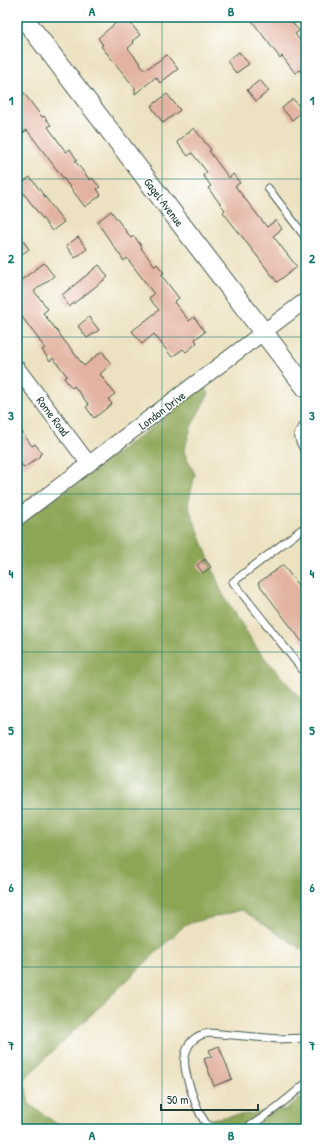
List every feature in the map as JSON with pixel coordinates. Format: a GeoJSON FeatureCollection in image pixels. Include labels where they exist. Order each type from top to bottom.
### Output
{"type":"FeatureCollection","features":[{"type":"Feature","properties":{"kind":"street","name":"Gagel Avenue"},"geometry":{"type":"LineString","coordinates":[[23,17],[306,388]]}},
{"type":"Feature","properties":{"kind":"street","name":"London Drive"},"geometry":{"type":"LineString","coordinates":[[17,518],[306,300]]}},
{"type":"Feature","properties":{"kind":"street","name":"Rome Road"},"geometry":{"type":"LineString","coordinates":[[17,368],[89,464]]}},
{"type":"Feature","properties":{"kind":"lane"},"geometry":{"type":"LineString","coordinates":[[268,188],[306,238]]}},
{"type":"Feature","properties":{"kind":"lane"},"geometry":{"type":"LineString","coordinates":[[306,422],[298,434],[300,442],[306,453]]}},
{"type":"Feature","properties":{"kind":"lane"},"geometry":{"type":"LineString","coordinates":[[306,526],[233,582],[306,674]]}},
{"type":"Feature","properties":{"kind":"lane"},"geometry":{"type":"LineString","coordinates":[[212,1129],[206,1123],[196,1105],[188,1076],[184,1058],[192,1040],[200,1034],[209,1032],[279,1039],[306,1038]]}},
{"type":"Feature","properties":{"kind":"lane"},"geometry":{"type":"LineString","coordinates":[[245,1129],[258,1122],[306,1084]]}},
{"type":"Feature","properties":{"kind":"green space"},"geometry":{"type":"Polygon","coordinates":[[[203,386],[209,393],[191,427],[184,452],[195,474],[188,505],[222,593],[258,650],[303,701],[306,701],[306,952],[242,910],[186,924],[24,1079],[29,1104],[64,1129],[17,1129],[17,526],[163,419],[203,386]]]}},
{"type":"Feature","properties":{"kind":"green space"},"geometry":{"type":"Polygon","coordinates":[[[306,1093],[306,1129],[131,1129],[286,1109],[306,1093]]]}},
{"type":"Feature","properties":{"kind":"building"},"geometry":{"type":"Polygon","coordinates":[[[123,17],[126,17],[140,35],[132,41],[134,43],[128,48],[145,70],[167,55],[178,69],[160,83],[156,77],[135,94],[135,88],[101,46],[103,45],[98,38],[123,17]]]}},
{"type":"Feature","properties":{"kind":"building"},"geometry":{"type":"Polygon","coordinates":[[[249,17],[288,17],[299,31],[295,34],[306,48],[306,78],[300,70],[295,73],[282,56],[280,58],[249,17]]]}},
{"type":"Feature","properties":{"kind":"building"},"geometry":{"type":"Polygon","coordinates":[[[239,52],[249,64],[236,73],[227,61],[239,52]]]}},
{"type":"Feature","properties":{"kind":"building"},"geometry":{"type":"Polygon","coordinates":[[[260,80],[269,91],[256,101],[247,90],[260,80]]]}},
{"type":"Feature","properties":{"kind":"building"},"geometry":{"type":"Polygon","coordinates":[[[17,84],[42,117],[44,116],[51,125],[48,127],[66,152],[70,149],[77,160],[75,161],[90,180],[92,178],[100,187],[97,189],[101,195],[85,207],[27,130],[17,137],[17,84]]]}},
{"type":"Feature","properties":{"kind":"building"},"geometry":{"type":"Polygon","coordinates":[[[167,94],[180,110],[163,123],[151,106],[167,94]]]}},
{"type":"Feature","properties":{"kind":"building"},"geometry":{"type":"Polygon","coordinates":[[[293,99],[303,111],[292,120],[282,108],[293,99]]]}},
{"type":"Feature","properties":{"kind":"building"},"geometry":{"type":"Polygon","coordinates":[[[194,128],[211,150],[209,151],[229,178],[233,174],[240,183],[235,186],[267,227],[276,220],[282,229],[273,236],[297,267],[277,282],[223,212],[225,210],[208,188],[211,186],[203,175],[207,172],[192,153],[188,156],[177,142],[194,128]]]}},
{"type":"Feature","properties":{"kind":"building"},"geometry":{"type":"Polygon","coordinates":[[[30,177],[64,222],[52,231],[18,186],[30,177]]]}},
{"type":"Feature","properties":{"kind":"building"},"geometry":{"type":"Polygon","coordinates":[[[111,211],[131,238],[134,236],[155,266],[157,264],[164,273],[161,275],[179,298],[174,302],[189,321],[194,317],[205,332],[195,339],[197,343],[186,352],[183,349],[172,357],[154,334],[142,344],[132,331],[159,310],[149,298],[154,294],[127,258],[124,261],[97,222],[111,211]]]}},
{"type":"Feature","properties":{"kind":"building"},"geometry":{"type":"Polygon","coordinates":[[[17,232],[29,249],[17,258],[17,232]]]}},
{"type":"Feature","properties":{"kind":"building"},"geometry":{"type":"Polygon","coordinates":[[[78,237],[87,249],[75,258],[66,246],[78,237]]]}},
{"type":"Feature","properties":{"kind":"building"},"geometry":{"type":"Polygon","coordinates":[[[44,263],[54,276],[34,291],[48,309],[43,313],[84,366],[102,351],[111,364],[100,374],[115,394],[108,399],[112,404],[94,418],[86,407],[89,405],[74,386],[72,388],[67,382],[64,378],[67,376],[53,358],[50,361],[42,350],[45,348],[17,310],[17,283],[44,263]]]}},
{"type":"Feature","properties":{"kind":"building"},"geometry":{"type":"Polygon","coordinates":[[[99,265],[108,277],[69,307],[62,295],[99,265]]]}},
{"type":"Feature","properties":{"kind":"building"},"geometry":{"type":"Polygon","coordinates":[[[89,317],[99,330],[87,338],[78,326],[89,317]]]}},
{"type":"Feature","properties":{"kind":"building"},"geometry":{"type":"Polygon","coordinates":[[[17,425],[32,446],[35,444],[42,453],[24,468],[17,458],[17,425]]]}},
{"type":"Feature","properties":{"kind":"building"},"geometry":{"type":"Polygon","coordinates":[[[205,559],[211,567],[203,573],[197,565],[205,559]]]}},
{"type":"Feature","properties":{"kind":"building"},"geometry":{"type":"Polygon","coordinates":[[[283,565],[306,596],[306,647],[258,583],[283,565]]]}},
{"type":"Feature","properties":{"kind":"building"},"geometry":{"type":"Polygon","coordinates":[[[219,1046],[232,1079],[214,1086],[204,1059],[212,1056],[209,1050],[219,1046]]]}}]}
